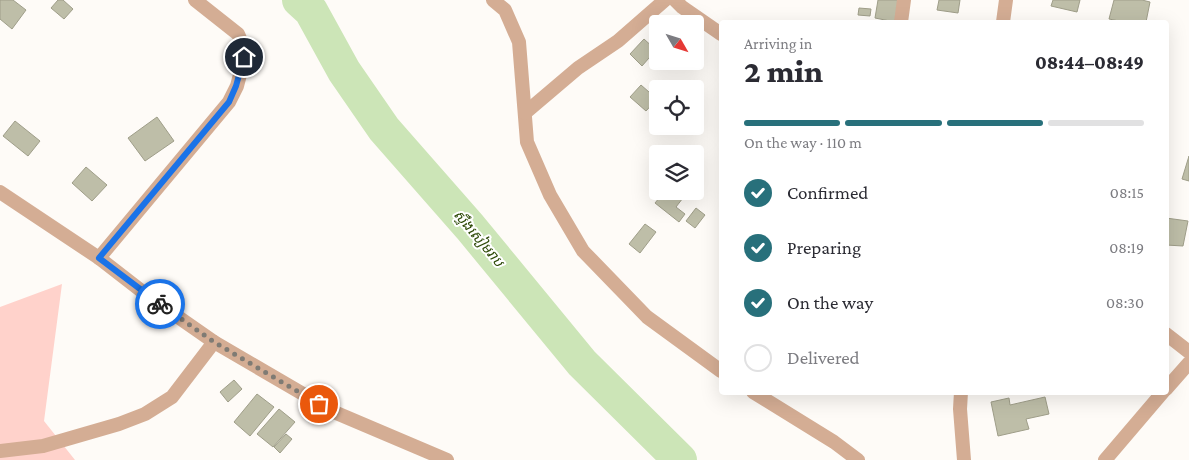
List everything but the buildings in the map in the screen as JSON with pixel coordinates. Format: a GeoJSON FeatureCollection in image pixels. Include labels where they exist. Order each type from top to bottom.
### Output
{"type":"FeatureCollection","features":[{"type":"Feature","properties":{"kind":"street"},"geometry":{"type":"LineString","coordinates":[[99,258],[229,102],[236,86],[244,57],[244,49],[238,34],[195,0]]}},
{"type":"Feature","properties":{"kind":"street"},"geometry":{"type":"LineString","coordinates":[[493,0],[505,10],[519,42],[527,142],[550,195],[583,251],[647,317],[719,371]]}},
{"type":"Feature","properties":{"kind":"street"},"geometry":{"type":"LineString","coordinates":[[525,114],[578,68],[618,41],[665,0]]}},
{"type":"Feature","properties":{"kind":"street"},"geometry":{"type":"LineString","coordinates":[[675,0],[719,33]]}},
{"type":"Feature","properties":{"kind":"street"},"geometry":{"type":"LineString","coordinates":[[901,20],[904,0]]}},
{"type":"Feature","properties":{"kind":"street"},"geometry":{"type":"LineString","coordinates":[[1003,20],[1006,0]]}},
{"type":"Feature","properties":{"kind":"street"},"geometry":{"type":"LineString","coordinates":[[0,192],[99,258],[148,296],[214,342],[334,412],[447,460]]}},
{"type":"Feature","properties":{"kind":"street"},"geometry":{"type":"LineString","coordinates":[[1169,336],[1189,352]]}},
{"type":"Feature","properties":{"kind":"street"},"geometry":{"type":"LineString","coordinates":[[0,451],[43,446],[119,424],[145,414],[172,396],[214,342]]}},
{"type":"Feature","properties":{"kind":"street"},"geometry":{"type":"LineString","coordinates":[[1169,386],[1189,363]]}},
{"type":"Feature","properties":{"kind":"street"},"geometry":{"type":"LineString","coordinates":[[758,395],[834,442],[858,460]]}},
{"type":"Feature","properties":{"kind":"street"},"geometry":{"type":"LineString","coordinates":[[961,395],[960,409],[964,460]]}},
{"type":"Feature","properties":{"kind":"street"},"geometry":{"type":"LineString","coordinates":[[1105,460],[1160,395]]}},
{"type":"Feature","properties":{"kind":"shaded area"},"geometry":{"type":"Polygon","coordinates":[[[62,284],[44,421],[75,460],[0,460],[0,307],[62,284]]]}},
{"type":"Feature","properties":{"kind":"waterway","name":"ស្ទឹងសៀមរាប"},"geometry":{"type":"LineString","coordinates":[[299,0],[311,11],[344,71],[384,129],[470,227],[582,363],[680,460]]}},
{"type":"Feature","properties":{"kind":"way so far"},"geometry":{"type":"LineString","coordinates":[[160,304],[214,342],[319,404]]}},
{"type":"Feature","properties":{"kind":"route"},"geometry":{"type":"LineString","coordinates":[[160,304],[99,258],[229,102],[236,86],[244,57]]}}]}
